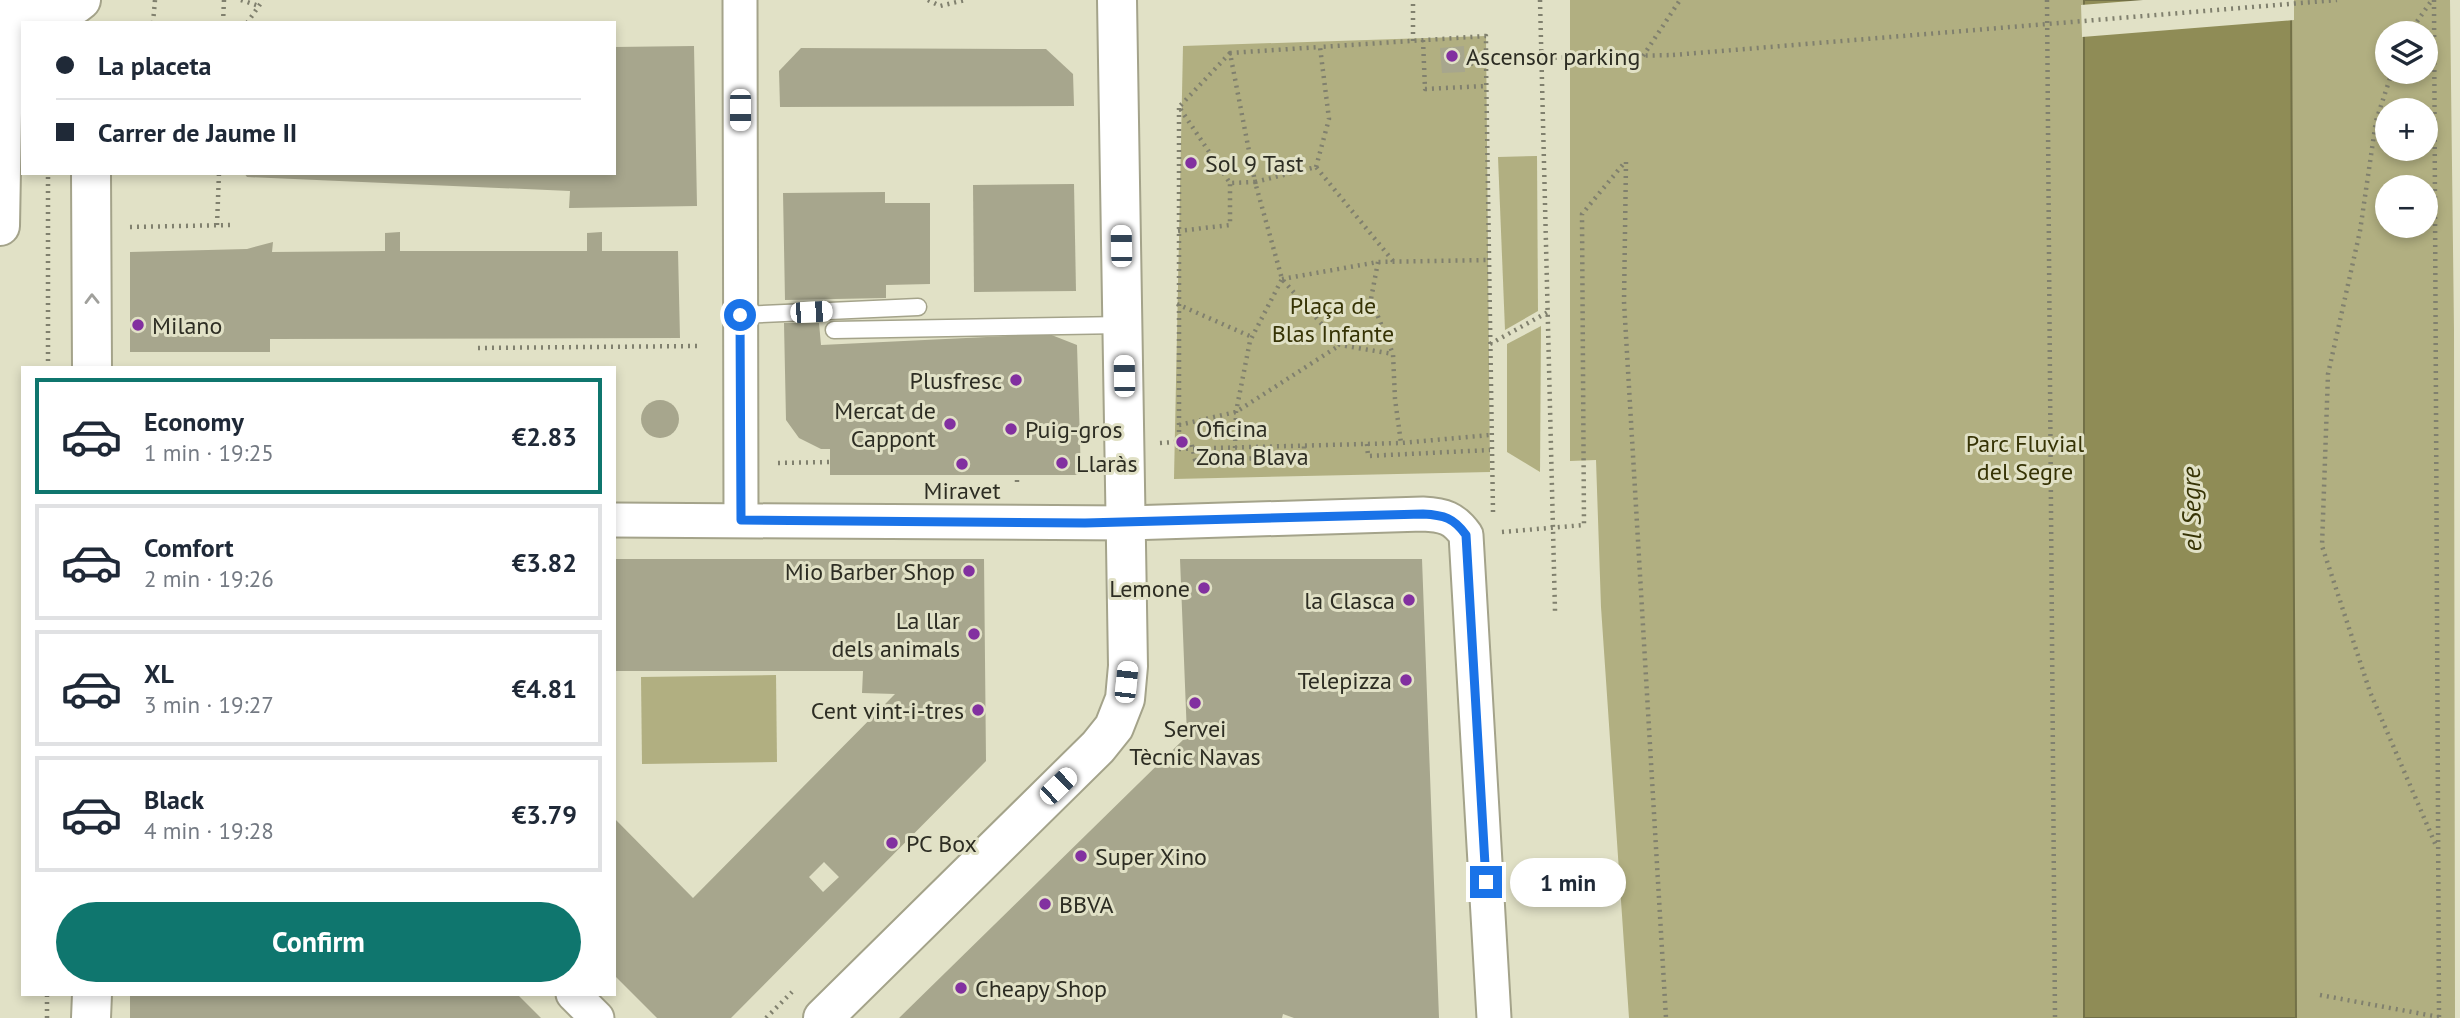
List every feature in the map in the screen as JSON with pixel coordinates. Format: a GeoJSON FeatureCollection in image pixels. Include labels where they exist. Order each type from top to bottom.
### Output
{"type":"FeatureCollection","features":[{"type":"Feature","properties":{"kind":"street"},"geometry":{"type":"LineString","coordinates":[[0,226],[13,67],[4,0]]}},
{"type":"Feature","properties":{"kind":"street"},"geometry":{"type":"LineString","coordinates":[[12,0],[31,12],[48,14],[64,11],[81,0]]}},
{"type":"Feature","properties":{"kind":"street"},"geometry":{"type":"LineString","coordinates":[[90,0],[90,21]]}},
{"type":"Feature","properties":{"kind":"street"},"geometry":{"type":"LineString","coordinates":[[740,0],[741,520]]}},
{"type":"Feature","properties":{"kind":"street"},"geometry":{"type":"LineString","coordinates":[[822,1018],[1091,754],[1114,727],[1125,699],[1128,666],[1128,523],[1117,0]]}},
{"type":"Feature","properties":{"kind":"street"},"geometry":{"type":"LineString","coordinates":[[91,175],[92,366]]}},
{"type":"Feature","properties":{"kind":"street"},"geometry":{"type":"LineString","coordinates":[[616,520],[1128,523],[1437,515],[1480,534],[1494,1018]]}},
{"type":"Feature","properties":{"kind":"street"},"geometry":{"type":"LineString","coordinates":[[92,996],[92,1018]]}},
{"type":"Feature","properties":{"kind":"street"},"geometry":{"type":"LineString","coordinates":[[575,996],[597,1018]]}},
{"type":"Feature","properties":{"kind":"lane"},"geometry":{"type":"LineString","coordinates":[[740,315],[918,307]]}},
{"type":"Feature","properties":{"kind":"lane"},"geometry":{"type":"LineString","coordinates":[[834,330],[1123,325]]}},
{"type":"Feature","properties":{"kind":"path"},"geometry":{"type":"LineString","coordinates":[[153,21],[155,0]]}},
{"type":"Feature","properties":{"kind":"path"},"geometry":{"type":"LineString","coordinates":[[223,21],[224,0]]}},
{"type":"Feature","properties":{"kind":"path"},"geometry":{"type":"LineString","coordinates":[[241,0],[259,6]]}},
{"type":"Feature","properties":{"kind":"path"},"geometry":{"type":"LineString","coordinates":[[248,21],[263,0]]}},
{"type":"Feature","properties":{"kind":"path"},"geometry":{"type":"LineString","coordinates":[[928,0],[940,6],[965,0]]}},
{"type":"Feature","properties":{"kind":"path"},"geometry":{"type":"LineString","coordinates":[[1413,0],[1413,41]]}},
{"type":"Feature","properties":{"kind":"path"},"geometry":{"type":"LineString","coordinates":[[1540,0],[1555,611]]}},
{"type":"Feature","properties":{"kind":"path"},"geometry":{"type":"LineString","coordinates":[[1642,57],[1680,0]]}},
{"type":"Feature","properties":{"kind":"path"},"geometry":{"type":"LineString","coordinates":[[2047,0],[2055,1018]]}},
{"type":"Feature","properties":{"kind":"path"},"geometry":{"type":"LineString","coordinates":[[1465,64],[1542,58],[1673,55],[2337,0]]}},
{"type":"Feature","properties":{"kind":"path"},"geometry":{"type":"LineString","coordinates":[[2418,21],[2433,0]]}},
{"type":"Feature","properties":{"kind":"path"},"geometry":{"type":"LineString","coordinates":[[2320,996],[2439,1017],[2433,0]]}},
{"type":"Feature","properties":{"kind":"path"},"geometry":{"type":"LineString","coordinates":[[1490,435],[1401,443],[1179,449],[1179,107],[1230,53],[1486,36],[1490,345],[1490,435],[1490,450],[1480,534],[1584,525],[1582,214],[1626,162],[1624,302],[1666,1018]]}},
{"type":"Feature","properties":{"kind":"path"},"geometry":{"type":"LineString","coordinates":[[1423,40],[1425,89],[1486,86]]}},
{"type":"Feature","properties":{"kind":"path"},"geometry":{"type":"LineString","coordinates":[[1315,167],[1329,119],[1320,47]]}},
{"type":"Feature","properties":{"kind":"path"},"geometry":{"type":"LineString","coordinates":[[1230,53],[1255,182],[1282,279],[1340,345],[1393,354]]}},
{"type":"Feature","properties":{"kind":"path"},"geometry":{"type":"LineString","coordinates":[[2388,84],[2376,121],[2360,231],[2328,374],[2322,545],[2370,692],[2438,852]]}},
{"type":"Feature","properties":{"kind":"path"},"geometry":{"type":"LineString","coordinates":[[1178,231],[1230,225],[1230,183],[1179,107]]}},
{"type":"Feature","properties":{"kind":"path"},"geometry":{"type":"LineString","coordinates":[[1230,183],[1255,182],[1315,167]]}},
{"type":"Feature","properties":{"kind":"path"},"geometry":{"type":"LineString","coordinates":[[1315,167],[1393,261]]}},
{"type":"Feature","properties":{"kind":"path"},"geometry":{"type":"LineString","coordinates":[[48,175],[48,366]]}},
{"type":"Feature","properties":{"kind":"path"},"geometry":{"type":"LineString","coordinates":[[217,225],[219,175]]}},
{"type":"Feature","properties":{"kind":"path"},"geometry":{"type":"LineString","coordinates":[[125,227],[230,225]]}},
{"type":"Feature","properties":{"kind":"path"},"geometry":{"type":"LineString","coordinates":[[1282,279],[1378,262],[1489,260]]}},
{"type":"Feature","properties":{"kind":"path"},"geometry":{"type":"LineString","coordinates":[[1378,262],[1371,299],[1393,354],[1401,443]]}},
{"type":"Feature","properties":{"kind":"path"},"geometry":{"type":"LineString","coordinates":[[1235,448],[1236,412],[1252,337],[1282,279]]}},
{"type":"Feature","properties":{"kind":"path"},"geometry":{"type":"LineString","coordinates":[[1177,304],[1252,337]]}},
{"type":"Feature","properties":{"kind":"path"},"geometry":{"type":"LineString","coordinates":[[1490,345],[1548,312]]}},
{"type":"Feature","properties":{"kind":"path"},"geometry":{"type":"LineString","coordinates":[[1180,425],[1236,412],[1340,345]]}},
{"type":"Feature","properties":{"kind":"path"},"geometry":{"type":"LineString","coordinates":[[478,348],[701,346]]}},
{"type":"Feature","properties":{"kind":"path"},"geometry":{"type":"LineString","coordinates":[[1149,443],[1191,441],[1195,460],[1304,457],[1304,446]]}},
{"type":"Feature","properties":{"kind":"path"},"geometry":{"type":"LineString","coordinates":[[1367,444],[1368,456],[1490,450]]}},
{"type":"Feature","properties":{"kind":"path"},"geometry":{"type":"LineString","coordinates":[[778,463],[831,462]]}},
{"type":"Feature","properties":{"kind":"path"},"geometry":{"type":"LineString","coordinates":[[1017,475],[1017,482]]}},
{"type":"Feature","properties":{"kind":"path"},"geometry":{"type":"LineString","coordinates":[[47,996],[47,1018]]}},
{"type":"Feature","properties":{"kind":"green space","name":"Parc Fluvial del Segre"},"geometry":{"type":"Polygon","coordinates":[[[1570,0],[2450,0],[2454,330],[2455,1018],[1629,1018],[1601,607],[1596,460],[1570,461],[1570,0]]]}},
{"type":"Feature","properties":{"kind":"green space","name":"Plaça de Blas Infante"},"geometry":{"type":"Polygon","coordinates":[[[1486,36],[1490,472],[1174,479],[1183,46],[1486,36]]]}},
{"type":"Feature","properties":{"kind":"green space"},"geometry":{"type":"Polygon","coordinates":[[[1537,156],[1538,311],[1505,330],[1498,157],[1537,156]]]}},
{"type":"Feature","properties":{"kind":"green space"},"geometry":{"type":"Polygon","coordinates":[[[1541,326],[1540,472],[1507,452],[1507,344],[1541,326]]]}},
{"type":"Feature","properties":{"kind":"green space"},"geometry":{"type":"Polygon","coordinates":[[[776,675],[777,762],[642,764],[641,677],[776,675]]]}},
{"type":"Feature","properties":{"kind":"water","name":"el Segre"},"geometry":{"type":"Polygon","coordinates":[[[2084,0],[2291,0],[2296,1018],[2084,1018],[2084,0]]]}},
{"type":"Feature","properties":{"kind":"pier"},"geometry":{"type":"Polygon","coordinates":[[[2143,0],[2294,0],[2294,20],[2082,37],[2081,5],[2143,0]]]}},
{"type":"Feature","properties":{"kind":"building"},"geometry":{"type":"Polygon","coordinates":[[[694,46],[697,206],[569,208],[570,191],[246,175],[616,175],[616,47],[694,46]]]}},
{"type":"Feature","properties":{"kind":"building","name":"Ascensor parking"},"geometry":{"type":"Polygon","coordinates":[[[1464,46],[1465,72],[1442,73],[1440,48],[1464,46]]]}},
{"type":"Feature","properties":{"kind":"building"},"geometry":{"type":"Polygon","coordinates":[[[801,48],[1046,49],[1073,74],[1074,106],[780,107],[779,71],[801,48]]]}},
{"type":"Feature","properties":{"kind":"building"},"geometry":{"type":"Polygon","coordinates":[[[1074,184],[1076,291],[974,292],[973,185],[1074,184]]]}},
{"type":"Feature","properties":{"kind":"building"},"geometry":{"type":"Polygon","coordinates":[[[885,192],[885,203],[930,203],[930,284],[886,285],[886,298],[785,300],[783,193],[885,192]]]}},
{"type":"Feature","properties":{"kind":"building"},"geometry":{"type":"Polygon","coordinates":[[[400,232],[400,251],[587,251],[587,233],[602,232],[602,251],[678,251],[680,338],[270,339],[270,352],[130,352],[130,252],[247,249],[273,242],[272,252],[385,251],[385,233],[400,232]]]}},
{"type":"Feature","properties":{"kind":"building","name":"Mercat de Cappont"},"geometry":{"type":"Polygon","coordinates":[[[784,323],[819,323],[821,345],[1049,334],[1077,345],[1081,475],[830,475],[830,449],[821,449],[799,438],[786,420],[784,323]]]}},
{"type":"Feature","properties":{"kind":"building"},"geometry":{"type":"Polygon","coordinates":[[[660,400],[674,405],[679,419],[674,433],[660,438],[646,433],[641,419],[646,405],[660,400]]]}},
{"type":"Feature","properties":{"kind":"building"},"geometry":{"type":"Polygon","coordinates":[[[616,559],[984,559],[986,761],[731,1018],[657,1018],[616,977],[616,820],[693,898],[895,694],[862,693],[863,671],[616,671],[616,559]],[[824,862],[809,877],[823,892],[839,877],[824,862]]]}},
{"type":"Feature","properties":{"kind":"building"},"geometry":{"type":"Polygon","coordinates":[[[1180,559],[1422,559],[1439,1018],[1294,1018],[1283,1014],[1282,1018],[899,1018],[1187,736],[1180,559]]]}},
{"type":"Feature","properties":{"kind":"building"},"geometry":{"type":"Polygon","coordinates":[[[130,996],[519,996],[541,1018],[130,1018],[130,996]]]}},
{"type":"Feature","properties":{"kind":"place","name":"Ascensor parking"},"geometry":{"type":"Point","coordinates":[1452,56]}},
{"type":"Feature","properties":{"kind":"place","name":"Sol 9 Tast"},"geometry":{"type":"Point","coordinates":[1191,163]}},
{"type":"Feature","properties":{"kind":"place","name":"Milano"},"geometry":{"type":"Point","coordinates":[138,325]}},
{"type":"Feature","properties":{"kind":"place","name":"Plusfresc"},"geometry":{"type":"Point","coordinates":[1016,380]}},
{"type":"Feature","properties":{"kind":"place","name":"Mercat de Cappont"},"geometry":{"type":"Point","coordinates":[950,424]}},
{"type":"Feature","properties":{"kind":"place","name":"Puig-gros"},"geometry":{"type":"Point","coordinates":[1011,429]}},
{"type":"Feature","properties":{"kind":"place","name":"Oficina Zona Blava"},"geometry":{"type":"Point","coordinates":[1182,442]}},
{"type":"Feature","properties":{"kind":"place","name":"Llaràs"},"geometry":{"type":"Point","coordinates":[1062,463]}},
{"type":"Feature","properties":{"kind":"place","name":"Miravet"},"geometry":{"type":"Point","coordinates":[962,464]}},
{"type":"Feature","properties":{"kind":"place","name":"Mio Barber Shop"},"geometry":{"type":"Point","coordinates":[969,571]}},
{"type":"Feature","properties":{"kind":"place","name":"Lemone"},"geometry":{"type":"Point","coordinates":[1204,588]}},
{"type":"Feature","properties":{"kind":"place","name":"la Clasca"},"geometry":{"type":"Point","coordinates":[1409,600]}},
{"type":"Feature","properties":{"kind":"place","name":"La llar dels animals"},"geometry":{"type":"Point","coordinates":[974,634]}},
{"type":"Feature","properties":{"kind":"place","name":"Telepizza"},"geometry":{"type":"Point","coordinates":[1406,680]}},
{"type":"Feature","properties":{"kind":"place","name":"Servei Tècnic Navas"},"geometry":{"type":"Point","coordinates":[1195,703]}},
{"type":"Feature","properties":{"kind":"place","name":"Cent vint-i-tres"},"geometry":{"type":"Point","coordinates":[978,710]}},
{"type":"Feature","properties":{"kind":"place","name":"PC Box"},"geometry":{"type":"Point","coordinates":[892,843]}},
{"type":"Feature","properties":{"kind":"place","name":"Super Xino"},"geometry":{"type":"Point","coordinates":[1081,856]}},
{"type":"Feature","properties":{"kind":"place","name":"BBVA"},"geometry":{"type":"Point","coordinates":[1045,904]}},
{"type":"Feature","properties":{"kind":"place","name":"Cheapy Shop"},"geometry":{"type":"Point","coordinates":[961,988]}},
{"type":"Feature","properties":{"kind":"route"},"geometry":{"type":"LineString","coordinates":[[740,315],[741,520],[1128,523],[1423,514],[1449,518],[1458,523],[1466,535],[1486,882]]}}]}
